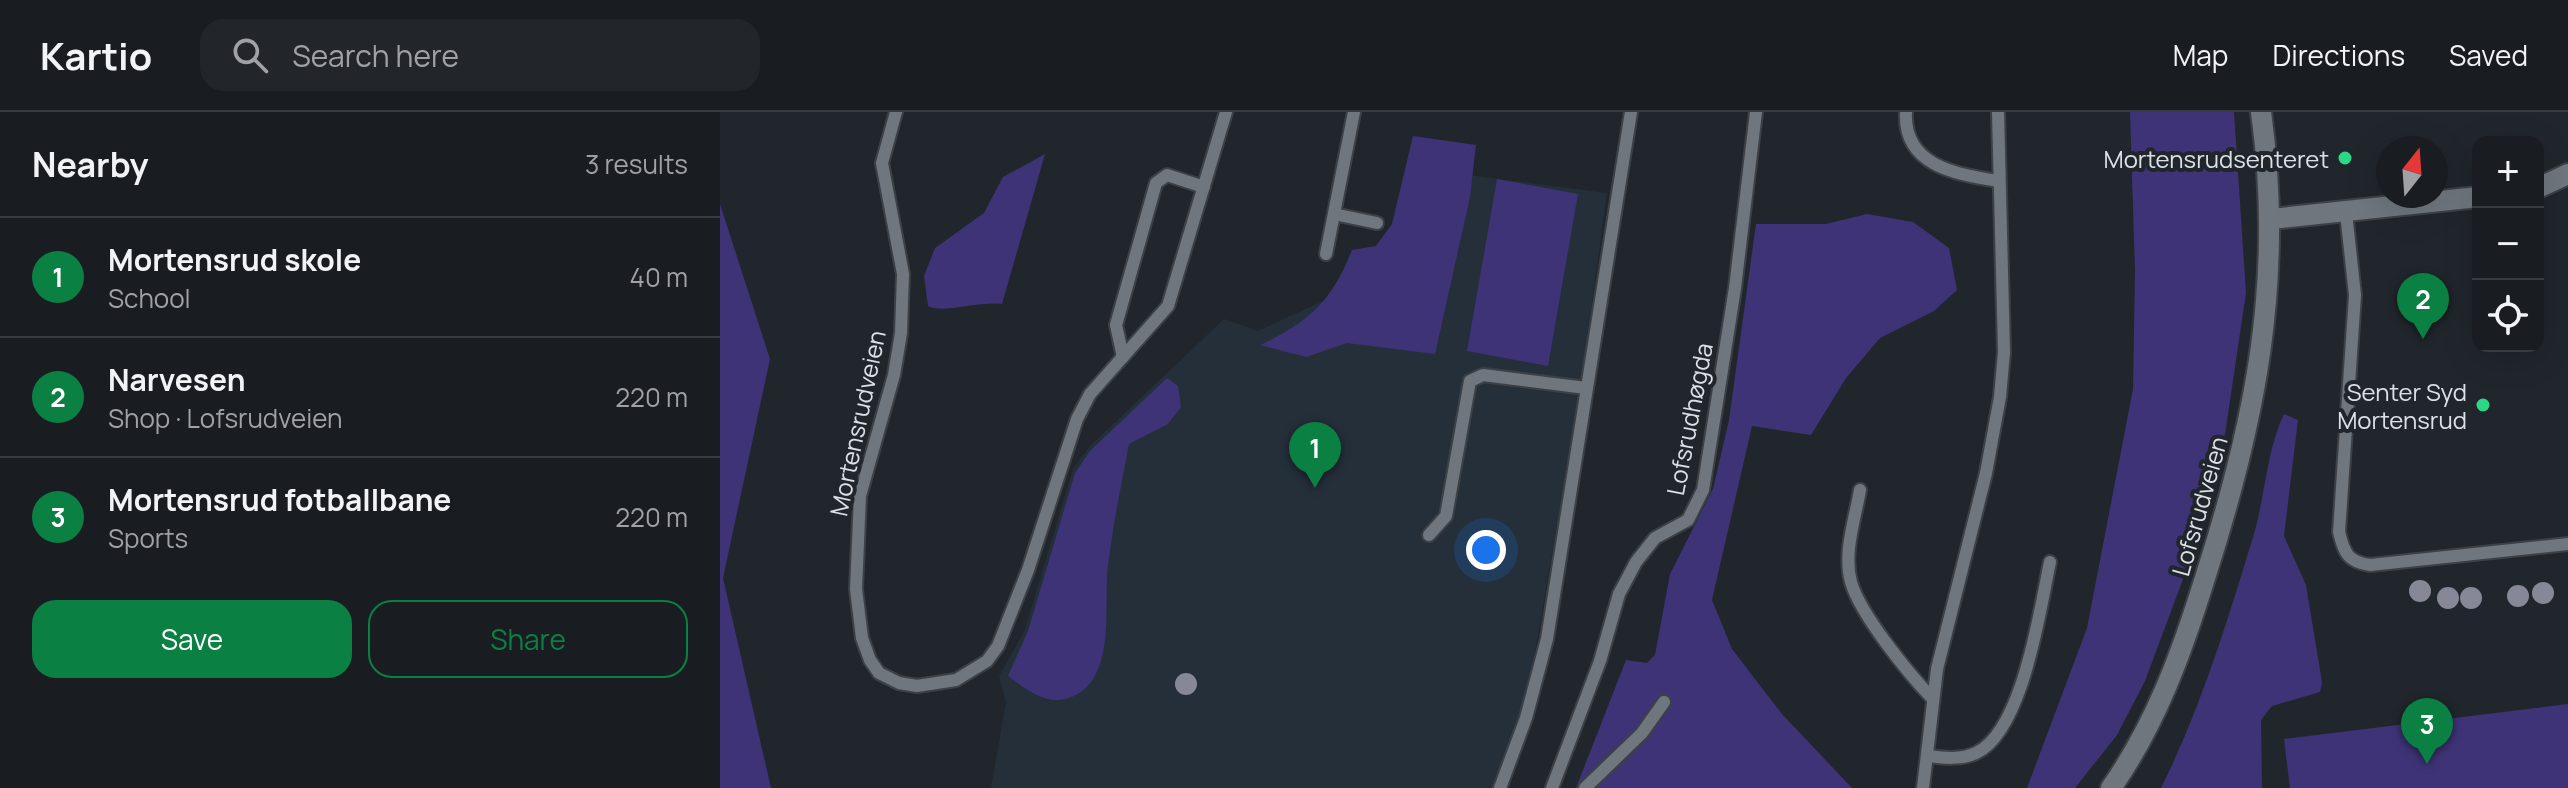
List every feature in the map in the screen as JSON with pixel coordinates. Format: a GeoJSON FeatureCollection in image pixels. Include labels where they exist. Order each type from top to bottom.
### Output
{"type":"FeatureCollection","features":[{"type":"Feature","properties":{"kind":"street","name":"Lofsrudveien"},"geometry":{"type":"LineString","coordinates":[[2111,788],[2151,725],[2195,610],[2238,467],[2262,362],[2270,277],[2271,219],[2261,112]]}},
{"type":"Feature","properties":{"kind":"street"},"geometry":{"type":"LineString","coordinates":[[2544,185],[2568,174]]}},
{"type":"Feature","properties":{"kind":"street"},"geometry":{"type":"LineString","coordinates":[[2271,219],[2472,198]]}},
{"type":"Feature","properties":{"kind":"lane","name":"Mortensrudveien"},"geometry":{"type":"LineString","coordinates":[[896,112],[882,163],[903,274],[901,333],[894,375],[860,496],[856,538],[862,638],[870,660],[879,673],[899,683],[936,685],[956,680],[987,661],[998,646],[1028,570],[1077,419],[1090,394],[1168,306],[1226,112]]}},
{"type":"Feature","properties":{"kind":"lane"},"geometry":{"type":"LineString","coordinates":[[1326,254],[1354,112]]}},
{"type":"Feature","properties":{"kind":"lane"},"geometry":{"type":"LineString","coordinates":[[1500,788],[1543,656],[1631,112]]}},
{"type":"Feature","properties":{"kind":"lane","name":"Lofsrudhøgda"},"geometry":{"type":"LineString","coordinates":[[1552,788],[1600,661],[1619,594],[1636,562],[1655,538],[1688,520],[1703,490],[1724,367],[1756,112]]}},
{"type":"Feature","properties":{"kind":"lane"},"geometry":{"type":"LineString","coordinates":[[1906,112],[1909,137],[1926,160],[1949,170],[1998,181]]}},
{"type":"Feature","properties":{"kind":"lane"},"geometry":{"type":"LineString","coordinates":[[1923,788],[1932,698],[1986,473],[2000,397],[2004,284],[1998,181],[1998,112]]}},
{"type":"Feature","properties":{"kind":"lane"},"geometry":{"type":"LineString","coordinates":[[1123,357],[1116,325],[1156,183],[1167,175],[1204,187]]}},
{"type":"Feature","properties":{"kind":"lane"},"geometry":{"type":"LineString","coordinates":[[2346,213],[2355,295],[2339,532],[2344,553],[2355,563],[2370,565],[2568,544]]}},
{"type":"Feature","properties":{"kind":"lane"},"geometry":{"type":"LineString","coordinates":[[1334,214],[1377,223]]}},
{"type":"Feature","properties":{"kind":"lane"},"geometry":{"type":"LineString","coordinates":[[1429,535],[1446,516],[1470,381],[1483,375],[1586,388]]}},
{"type":"Feature","properties":{"kind":"lane"},"geometry":{"type":"LineString","coordinates":[[1860,490],[1848,551],[1850,580],[1911,676],[1932,698]]}},
{"type":"Feature","properties":{"kind":"lane"},"geometry":{"type":"LineString","coordinates":[[1928,756],[1955,759],[1976,753],[1998,732],[2011,709],[2033,643],[2050,562]]}},
{"type":"Feature","properties":{"kind":"lane"},"geometry":{"type":"LineString","coordinates":[[1585,788],[1642,733],[1664,702]]}},
{"type":"Feature","properties":{"kind":"shaded area"},"geometry":{"type":"Polygon","coordinates":[[[2130,112],[2234,112],[2246,293],[2225,434],[2201,531],[2145,681],[2117,735],[2075,788],[2027,788],[2087,628],[2133,389],[2135,271],[2130,112]]]}},
{"type":"Feature","properties":{"kind":"shaded area"},"geometry":{"type":"Polygon","coordinates":[[[1413,136],[1476,145],[1470,197],[1435,354],[1347,343],[1306,357],[1260,345],[1292,328],[1317,308],[1336,283],[1352,250],[1376,246],[1392,224],[1413,136]]]}},
{"type":"Feature","properties":{"kind":"shaded area"},"geometry":{"type":"Polygon","coordinates":[[[1045,154],[1002,304],[942,309],[928,306],[924,276],[935,248],[984,213],[1003,177],[1045,154]]]}},
{"type":"Feature","properties":{"kind":"shaded area"},"geometry":{"type":"Polygon","coordinates":[[[1429,170],[1607,193],[1579,397],[1529,687],[1494,788],[991,788],[1006,702],[999,676],[1025,630],[1073,469],[1090,446],[1224,319],[1258,331],[1384,273],[1429,170]]]}},
{"type":"Feature","properties":{"kind":"shaded area"},"geometry":{"type":"Polygon","coordinates":[[[1497,179],[1578,194],[1548,366],[1467,351],[1497,179]]]}},
{"type":"Feature","properties":{"kind":"shaded area"},"geometry":{"type":"Polygon","coordinates":[[[720,204],[770,359],[723,578],[771,788],[720,788],[720,204]]]}},
{"type":"Feature","properties":{"kind":"shaded area"},"geometry":{"type":"Polygon","coordinates":[[[1867,214],[1913,222],[1949,248],[1957,290],[1934,311],[1880,338],[1846,378],[1811,435],[1752,426],[1712,600],[1732,649],[1782,714],[1852,788],[1576,788],[1626,660],[1647,663],[1655,655],[1670,574],[1713,489],[1729,420],[1756,224],[1826,224],[1867,214]]]}},
{"type":"Feature","properties":{"kind":"shaded area"},"geometry":{"type":"Polygon","coordinates":[[[1167,378],[1178,386],[1181,407],[1168,424],[1129,444],[1110,551],[1105,638],[1097,672],[1088,686],[1074,696],[1056,700],[1039,696],[1008,676],[1028,631],[1075,473],[1090,451],[1167,378]]]}},
{"type":"Feature","properties":{"kind":"shaded area"},"geometry":{"type":"Polygon","coordinates":[[[2284,414],[2298,420],[2284,536],[2306,585],[2322,682],[2320,692],[2272,706],[2261,720],[2262,788],[2161,788],[2189,727],[2224,631],[2254,534],[2274,442],[2284,414]]]}},
{"type":"Feature","properties":{"kind":"shaded area"},"geometry":{"type":"Polygon","coordinates":[[[2568,704],[2568,788],[2290,788],[2284,739],[2568,704]]]}},
{"type":"Feature","properties":{"kind":"place","name":"Mortensrudsenteret"},"geometry":{"type":"Point","coordinates":[2345,158]}},
{"type":"Feature","properties":{"kind":"place","name":"Narvesen"},"geometry":{"type":"Point","coordinates":[2423,339]}},
{"type":"Feature","properties":{"kind":"place","name":"Senter Syd Mortensrud"},"geometry":{"type":"Point","coordinates":[2483,405]}},
{"type":"Feature","properties":{"kind":"place","name":"Mortensrud skole"},"geometry":{"type":"Point","coordinates":[1315,488]}},
{"type":"Feature","properties":{"kind":"place","name":"Mortensrud fotballbane"},"geometry":{"type":"Point","coordinates":[2427,764]}}]}
